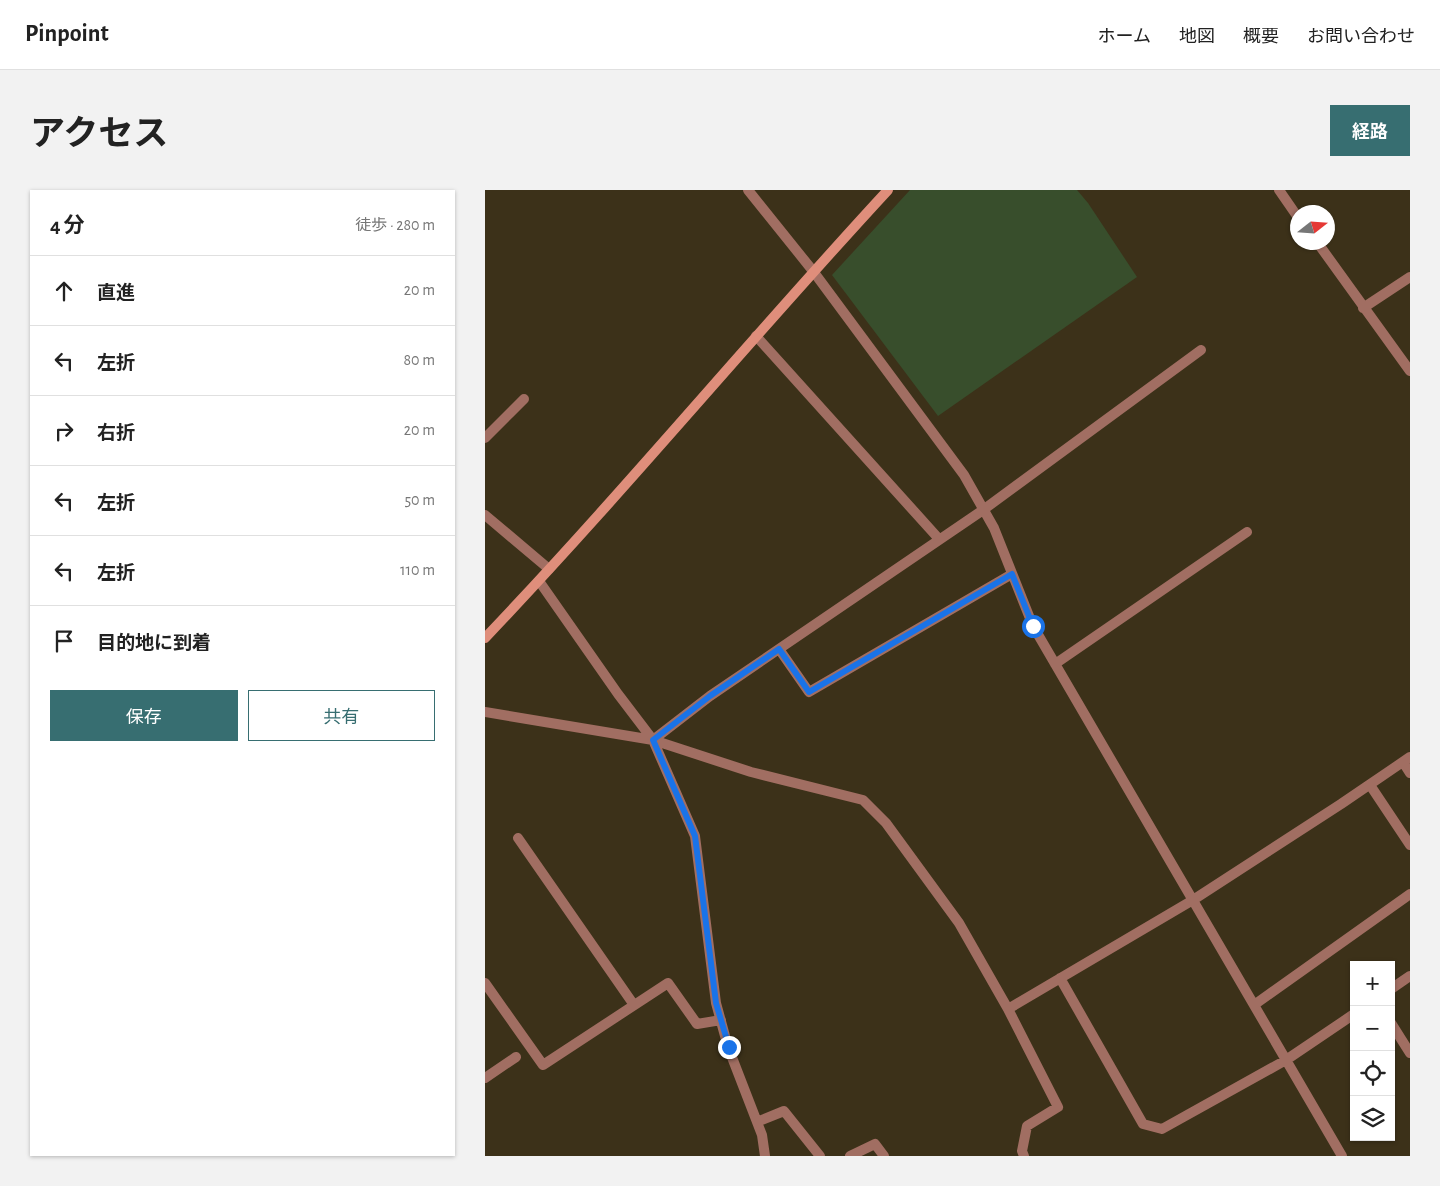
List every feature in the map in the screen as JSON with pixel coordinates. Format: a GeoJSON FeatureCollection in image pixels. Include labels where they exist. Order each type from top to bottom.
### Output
{"type":"FeatureCollection","features":[{"type":"Feature","properties":{"kind":"street"},"geometry":{"type":"LineString","coordinates":[[747,190],[813,271],[964,475],[994,528],[1033,626],[1342,1156]]}},
{"type":"Feature","properties":{"kind":"street"},"geometry":{"type":"LineString","coordinates":[[485,638],[549,570],[813,271],[888,190]]}},
{"type":"Feature","properties":{"kind":"street"},"geometry":{"type":"LineString","coordinates":[[1279,190],[1290,206]]}},
{"type":"Feature","properties":{"kind":"street"},"geometry":{"type":"LineString","coordinates":[[1323,250],[1410,371]]}},
{"type":"Feature","properties":{"kind":"street"},"geometry":{"type":"LineString","coordinates":[[1363,308],[1410,277]]}},
{"type":"Feature","properties":{"kind":"street"},"geometry":{"type":"LineString","coordinates":[[756,336],[939,539]]}},
{"type":"Feature","properties":{"kind":"street"},"geometry":{"type":"LineString","coordinates":[[653,740],[710,696],[983,510],[1201,350]]}},
{"type":"Feature","properties":{"kind":"street"},"geometry":{"type":"LineString","coordinates":[[485,438],[524,399]]}},
{"type":"Feature","properties":{"kind":"street"},"geometry":{"type":"LineString","coordinates":[[485,515],[549,570]]}},
{"type":"Feature","properties":{"kind":"street"},"geometry":{"type":"LineString","coordinates":[[1055,664],[1247,532]]}},
{"type":"Feature","properties":{"kind":"street"},"geometry":{"type":"LineString","coordinates":[[779,649],[809,692],[1012,574]]}},
{"type":"Feature","properties":{"kind":"street"},"geometry":{"type":"LineString","coordinates":[[539,581],[618,694],[653,740],[695,836],[716,1003],[729,1047],[762,1135],[765,1156]]}},
{"type":"Feature","properties":{"kind":"street"},"geometry":{"type":"LineString","coordinates":[[485,712],[653,740],[751,772],[863,800],[886,823],[959,923],[1008,1009],[1058,1108],[1027,1126],[1022,1151],[1024,1156]]}},
{"type":"Feature","properties":{"kind":"street"},"geometry":{"type":"LineString","coordinates":[[1008,1009],[1193,900],[1407,760],[1410,773]]}},
{"type":"Feature","properties":{"kind":"street"},"geometry":{"type":"LineString","coordinates":[[1370,784],[1410,845]]}},
{"type":"Feature","properties":{"kind":"street"},"geometry":{"type":"LineString","coordinates":[[518,838],[634,1005]]}},
{"type":"Feature","properties":{"kind":"street"},"geometry":{"type":"LineString","coordinates":[[1254,1005],[1410,894]]}},
{"type":"Feature","properties":{"kind":"street"},"geometry":{"type":"LineString","coordinates":[[1395,986],[1410,976]]}},
{"type":"Feature","properties":{"kind":"street"},"geometry":{"type":"LineString","coordinates":[[1060,978],[1143,1124],[1162,1129],[1286,1060],[1350,1017]]}},
{"type":"Feature","properties":{"kind":"street"},"geometry":{"type":"LineString","coordinates":[[485,983],[543,1065],[668,983],[697,1024],[721,1020]]}},
{"type":"Feature","properties":{"kind":"street"},"geometry":{"type":"LineString","coordinates":[[1395,1030],[1410,1054]]}},
{"type":"Feature","properties":{"kind":"street"},"geometry":{"type":"LineString","coordinates":[[485,1078],[516,1057]]}},
{"type":"Feature","properties":{"kind":"street"},"geometry":{"type":"LineString","coordinates":[[757,1122],[784,1111],[820,1156]]}},
{"type":"Feature","properties":{"kind":"street"},"geometry":{"type":"LineString","coordinates":[[850,1156],[875,1144],[884,1156]]}},
{"type":"Feature","properties":{"kind":"green space"},"geometry":{"type":"Polygon","coordinates":[[[910,190],[1077,190],[1088,203],[1137,277],[938,416],[832,275],[910,190]]]}},
{"type":"Feature","properties":{"kind":"route"},"geometry":{"type":"LineString","coordinates":[[729,1047],[716,1003],[695,836],[653,740],[710,696],[779,649],[809,692],[1012,574],[1033,626]]}}]}
